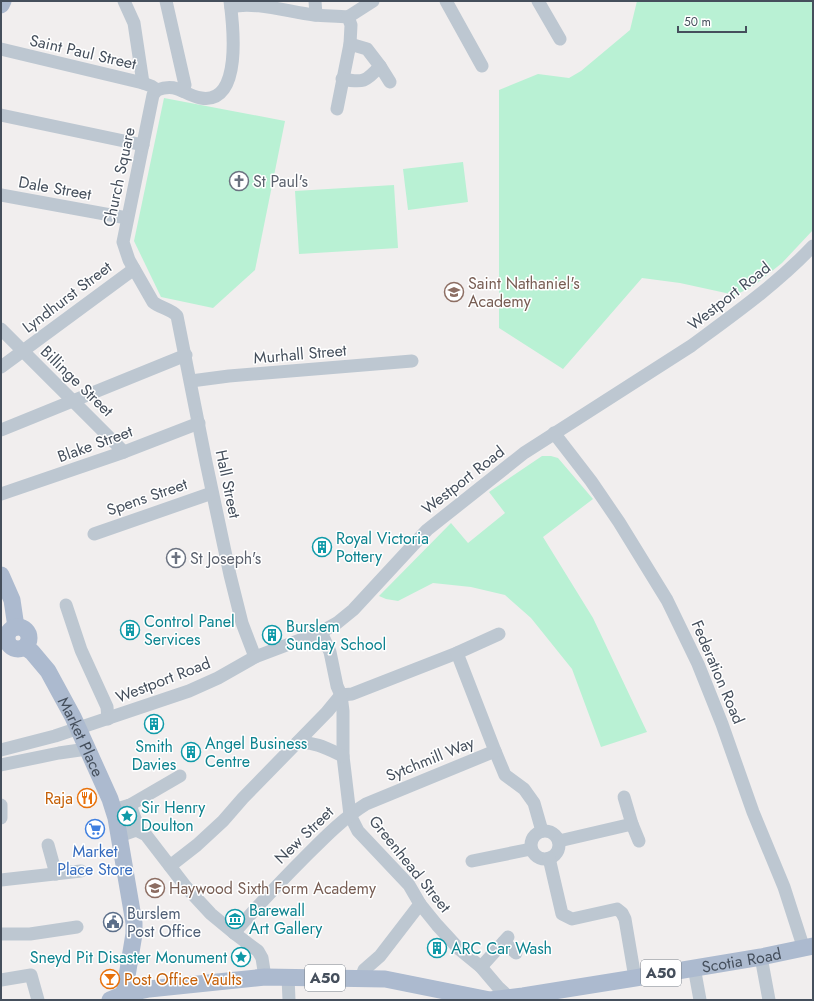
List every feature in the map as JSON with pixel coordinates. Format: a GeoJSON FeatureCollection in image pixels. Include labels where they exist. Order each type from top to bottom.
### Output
{"type":"FeatureCollection","features":[{"type":"Feature","properties":{"kind":"main road"},"geometry":{"type":"LineString","coordinates":[[1,5],[3,1]]}},
{"type":"Feature","properties":{"kind":"main road"},"geometry":{"type":"LineString","coordinates":[[1,575],[12,600],[16,627]]}},
{"type":"Feature","properties":{"kind":"main road"},"geometry":{"type":"LineString","coordinates":[[16,627],[23,629],[28,633],[28,641],[25,647],[14,649],[4,644],[7,633],[11,629],[16,627]]}},
{"type":"Feature","properties":{"kind":"main road","name":"Market Place"},"geometry":{"type":"LineString","coordinates":[[25,647],[32,652],[48,671],[78,729],[114,810],[120,836],[134,928],[119,998]]}},
{"type":"Feature","properties":{"kind":"main road","name":"Scotia Road"},"geometry":{"type":"LineString","coordinates":[[361,978],[384,979],[445,996],[490,1000],[511,999],[694,967],[761,957],[809,947]]}},
{"type":"Feature","properties":{"kind":"main road","name":"A50"},"geometry":{"type":"LineString","coordinates":[[119,998],[149,989],[265,977],[361,978]]}},
{"type":"Feature","properties":{"kind":"street"},"geometry":{"type":"LineString","coordinates":[[124,1],[134,23],[143,84]]}},
{"type":"Feature","properties":{"kind":"street"},"geometry":{"type":"LineString","coordinates":[[166,1],[185,85],[183,90]]}},
{"type":"Feature","properties":{"kind":"street"},"geometry":{"type":"LineString","coordinates":[[315,1],[316,15]]}},
{"type":"Feature","properties":{"kind":"street"},"geometry":{"type":"LineString","coordinates":[[157,90],[170,87],[183,90],[200,98],[208,98],[218,94],[224,87],[232,68],[234,39],[230,4],[316,15],[348,17],[373,1]]}},
{"type":"Feature","properties":{"kind":"street"},"geometry":{"type":"LineString","coordinates":[[446,1],[483,66]]}},
{"type":"Feature","properties":{"kind":"street"},"geometry":{"type":"LineString","coordinates":[[538,1],[554,36]]}},
{"type":"Feature","properties":{"kind":"street"},"geometry":{"type":"LineString","coordinates":[[337,109],[350,44],[350,25],[348,17]]}},
{"type":"Feature","properties":{"kind":"street"},"geometry":{"type":"LineString","coordinates":[[350,44],[367,49],[390,82]]}},
{"type":"Feature","properties":{"kind":"street","name":"Saint Paul Street"},"geometry":{"type":"LineString","coordinates":[[1,49],[38,59],[62,71],[143,84],[151,86],[157,90]]}},
{"type":"Feature","properties":{"kind":"street"},"geometry":{"type":"LineString","coordinates":[[342,79],[357,82],[363,81],[368,79],[380,66]]}},
{"type":"Feature","properties":{"kind":"street","name":"Church Square"},"geometry":{"type":"LineString","coordinates":[[157,90],[153,95],[127,218],[123,246],[153,302],[158,306],[173,312],[177,316]]}},
{"type":"Feature","properties":{"kind":"street"},"geometry":{"type":"LineString","coordinates":[[5,116],[143,145]]}},
{"type":"Feature","properties":{"kind":"street","name":"Dale Street"},"geometry":{"type":"LineString","coordinates":[[1,195],[127,218]]}},
{"type":"Feature","properties":{"kind":"street","name":"Westport Road"},"geometry":{"type":"LineString","coordinates":[[1,750],[78,729],[189,691],[218,678],[255,657],[321,632],[337,623],[352,610],[427,530],[524,453],[691,346],[758,296],[794,266],[813,246]]}},
{"type":"Feature","properties":{"kind":"street","name":"Lyndhurst Street"},"geometry":{"type":"LineString","coordinates":[[1,368],[134,269]]}},
{"type":"Feature","properties":{"kind":"street","name":"Hall Street"},"geometry":{"type":"LineString","coordinates":[[177,316],[186,355],[212,493],[242,623],[255,657]]}},
{"type":"Feature","properties":{"kind":"street","name":"Billinge Street"},"geometry":{"type":"LineString","coordinates":[[1,330],[124,452]]}},
{"type":"Feature","properties":{"kind":"street"},"geometry":{"type":"LineString","coordinates":[[1,430],[186,355]]}},
{"type":"Feature","properties":{"kind":"street","name":"Murhall Street"},"geometry":{"type":"LineString","coordinates":[[191,381],[229,376],[412,361]]}},
{"type":"Feature","properties":{"kind":"street","name":"Blake Street"},"geometry":{"type":"LineString","coordinates":[[1,494],[124,452],[199,423]]}},
{"type":"Feature","properties":{"kind":"street","name":"Federation Road"},"geometry":{"type":"LineString","coordinates":[[554,433],[591,481],[619,522],[667,600],[698,664],[722,724],[753,812],[809,947]]}},
{"type":"Feature","properties":{"kind":"street","name":"Spens Street"},"geometry":{"type":"LineString","coordinates":[[94,534],[212,493]]}},
{"type":"Feature","properties":{"kind":"street"},"geometry":{"type":"LineString","coordinates":[[66,605],[79,644],[106,707],[108,718]]}},
{"type":"Feature","properties":{"kind":"street","name":"Greenhead Street"},"geometry":{"type":"LineString","coordinates":[[321,632],[330,652],[337,686],[341,695],[343,711],[343,756],[350,815],[358,831],[409,885],[420,904],[437,925],[460,949],[481,967],[498,987],[511,999]]}},
{"type":"Feature","properties":{"kind":"street"},"geometry":{"type":"LineString","coordinates":[[170,866],[197,845],[242,802],[327,712],[341,695],[352,694],[456,653],[499,634]]}},
{"type":"Feature","properties":{"kind":"street","name":"Sytchmill Way"},"geometry":{"type":"LineString","coordinates":[[350,815],[366,804],[495,751],[456,653]]}},
{"type":"Feature","properties":{"kind":"street"},"geometry":{"type":"LineString","coordinates":[[297,743],[314,743],[343,756]]}},
{"type":"Feature","properties":{"kind":"street"},"geometry":{"type":"LineString","coordinates":[[1,765],[87,749]]}},
{"type":"Feature","properties":{"kind":"street"},"geometry":{"type":"LineString","coordinates":[[495,751],[505,775],[524,789],[534,803],[542,831]]}},
{"type":"Feature","properties":{"kind":"street"},"geometry":{"type":"LineString","coordinates":[[114,810],[130,805],[180,776]]}},
{"type":"Feature","properties":{"kind":"street"},"geometry":{"type":"LineString","coordinates":[[624,797],[639,841]]}},
{"type":"Feature","properties":{"kind":"street"},"geometry":{"type":"LineString","coordinates":[[1,805],[1,818]]}},
{"type":"Feature","properties":{"kind":"street"},"geometry":{"type":"LineString","coordinates":[[130,805],[136,821],[136,830]]}},
{"type":"Feature","properties":{"kind":"street","name":"New Street"},"geometry":{"type":"LineString","coordinates":[[234,933],[278,884],[335,826],[350,815]]}},
{"type":"Feature","properties":{"kind":"street"},"geometry":{"type":"LineString","coordinates":[[559,841],[632,824]]}},
{"type":"Feature","properties":{"kind":"street"},"geometry":{"type":"LineString","coordinates":[[120,836],[136,830],[146,835],[186,887],[211,914],[258,951],[262,958],[265,977]]}},
{"type":"Feature","properties":{"kind":"street"},"geometry":{"type":"LineString","coordinates":[[542,831],[551,831],[555,834],[559,841],[559,849],[557,853],[549,858],[542,859],[537,857],[531,848],[532,838],[535,834],[542,831]]}},
{"type":"Feature","properties":{"kind":"street"},"geometry":{"type":"LineString","coordinates":[[48,845],[56,874]]}},
{"type":"Feature","properties":{"kind":"street"},"geometry":{"type":"LineString","coordinates":[[472,861],[531,848]]}},
{"type":"Feature","properties":{"kind":"street"},"geometry":{"type":"LineString","coordinates":[[549,858],[562,914],[572,919],[617,910],[622,913],[625,919],[635,978]]}},
{"type":"Feature","properties":{"kind":"street"},"geometry":{"type":"LineString","coordinates":[[1,880],[81,871]]}},
{"type":"Feature","properties":{"kind":"street"},"geometry":{"type":"LineString","coordinates":[[361,978],[364,970],[380,956],[420,904]]}},
{"type":"Feature","properties":{"kind":"street"},"geometry":{"type":"LineString","coordinates":[[1,934],[30,934],[77,927]]}},
{"type":"Feature","properties":{"kind":"street"},"geometry":{"type":"LineString","coordinates":[[481,967],[507,938],[516,953]]}},
{"type":"Feature","properties":{"kind":"street"},"geometry":{"type":"LineString","coordinates":[[761,957],[769,1000]]}},
{"type":"Feature","properties":{"kind":"street"},"geometry":{"type":"LineString","coordinates":[[694,967],[700,1000]]}},
{"type":"Feature","properties":{"kind":"street"},"geometry":{"type":"LineString","coordinates":[[1,980],[31,975],[38,999]]}},
{"type":"Feature","properties":{"kind":"street"},"geometry":{"type":"LineString","coordinates":[[288,977],[289,1000]]}},
{"type":"Feature","properties":{"kind":"green space"},"geometry":{"type":"Polygon","coordinates":[[[637,1],[813,1],[813,230],[782,263],[752,287],[735,295],[680,283],[642,278],[563,369],[499,328],[499,90],[538,74],[569,78],[581,71],[630,30],[637,1]]]}},
{"type":"Feature","properties":{"kind":"green space"},"geometry":{"type":"Polygon","coordinates":[[[164,98],[285,121],[255,270],[213,308],[161,297],[134,241],[164,98]]]}},
{"type":"Feature","properties":{"kind":"green space"},"geometry":{"type":"Polygon","coordinates":[[[463,162],[468,202],[408,210],[403,169],[463,162]]]}},
{"type":"Feature","properties":{"kind":"green space"},"geometry":{"type":"Polygon","coordinates":[[[394,185],[398,248],[299,254],[295,191],[394,185]]]}},
{"type":"Feature","properties":{"kind":"green space"},"geometry":{"type":"Polygon","coordinates":[[[542,456],[558,458],[593,499],[543,537],[593,618],[647,732],[601,747],[572,669],[531,618],[505,595],[471,587],[433,583],[398,601],[379,596],[451,523],[468,543],[505,513],[489,492],[542,456]]]}},
{"type":"Feature","properties":{"kind":"place","name":"St Paul's"},"geometry":{"type":"Point","coordinates":[239,181]}},
{"type":"Feature","properties":{"kind":"place","name":"Saint Nathaniel's Academy"},"geometry":{"type":"Point","coordinates":[454,292]}},
{"type":"Feature","properties":{"kind":"place","name":"Royal Victoria Pottery"},"geometry":{"type":"Point","coordinates":[322,547]}},
{"type":"Feature","properties":{"kind":"place","name":"St Joseph's"},"geometry":{"type":"Point","coordinates":[176,558]}},
{"type":"Feature","properties":{"kind":"place","name":"Control Panel Services"},"geometry":{"type":"Point","coordinates":[130,630]}},
{"type":"Feature","properties":{"kind":"place","name":"Burslem Sunday School"},"geometry":{"type":"Point","coordinates":[272,635]}},
{"type":"Feature","properties":{"kind":"place","name":"Smith Davies"},"geometry":{"type":"Point","coordinates":[154,724]}},
{"type":"Feature","properties":{"kind":"place","name":"Angel Business Centre"},"geometry":{"type":"Point","coordinates":[191,752]}},
{"type":"Feature","properties":{"kind":"place","name":"Raja"},"geometry":{"type":"Point","coordinates":[87,798]}},
{"type":"Feature","properties":{"kind":"place","name":"Sir Henry Doulton"},"geometry":{"type":"Point","coordinates":[127,816]}},
{"type":"Feature","properties":{"kind":"place","name":"Market Place Store"},"geometry":{"type":"Point","coordinates":[95,829]}},
{"type":"Feature","properties":{"kind":"place","name":"Haywood Sixth Form Academy"},"geometry":{"type":"Point","coordinates":[155,888]}},
{"type":"Feature","properties":{"kind":"place","name":"Barewall Art Gallery"},"geometry":{"type":"Point","coordinates":[235,919]}},
{"type":"Feature","properties":{"kind":"place","name":"Burslem Post Office"},"geometry":{"type":"Point","coordinates":[113,922]}},
{"type":"Feature","properties":{"kind":"place","name":"ARC Car Wash"},"geometry":{"type":"Point","coordinates":[437,948]}},
{"type":"Feature","properties":{"kind":"place","name":"Sneyd Pit Disaster Monument"},"geometry":{"type":"Point","coordinates":[241,957]}},
{"type":"Feature","properties":{"kind":"place","name":"Post Office Vaults"},"geometry":{"type":"Point","coordinates":[110,979]}}]}
